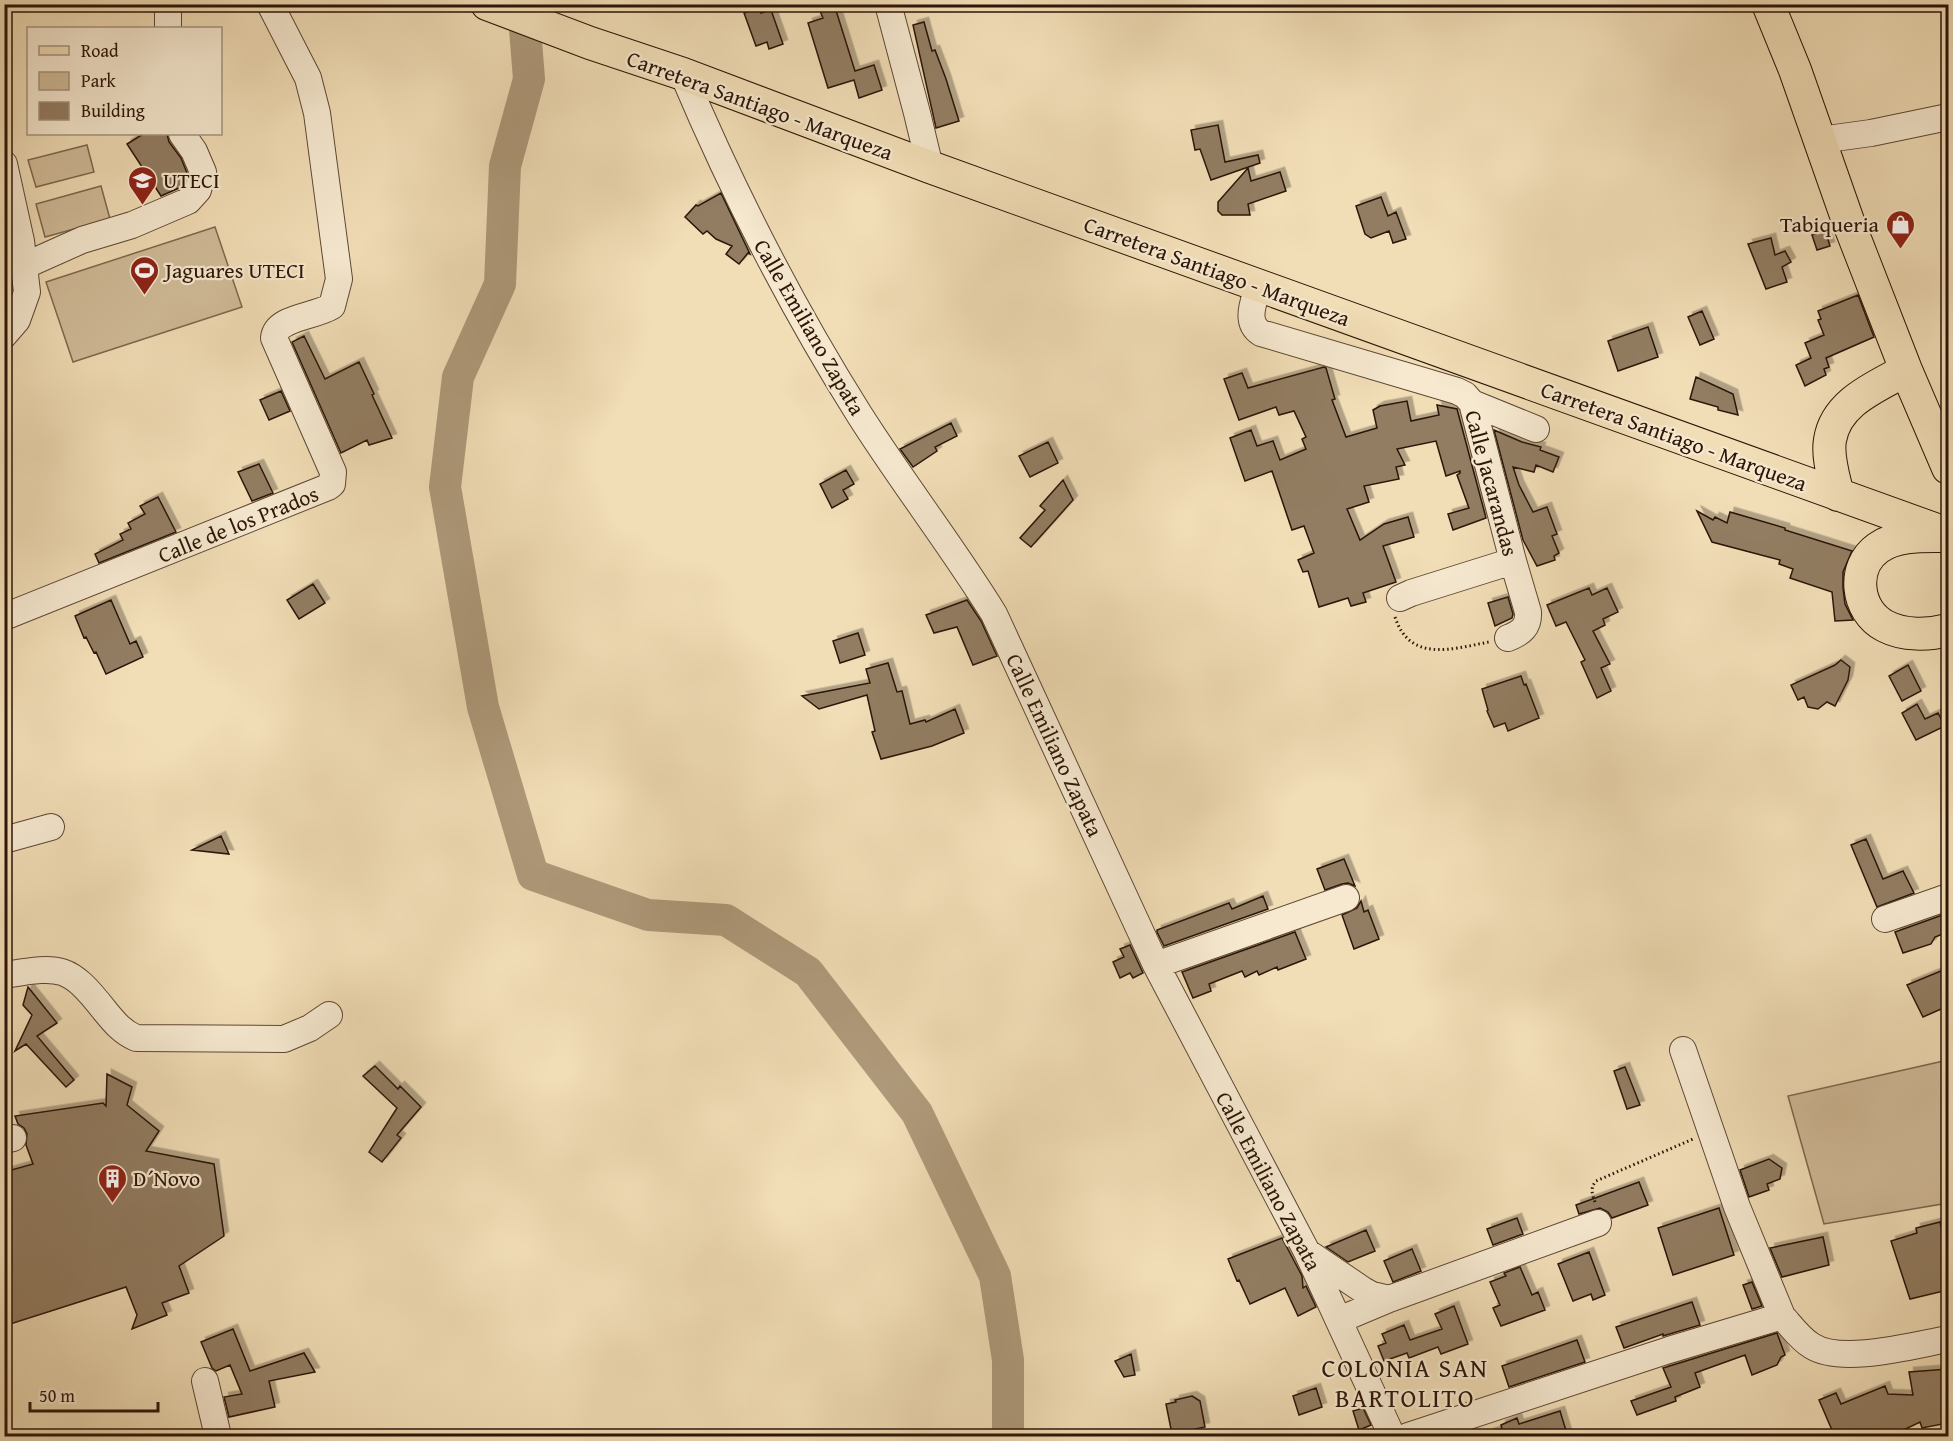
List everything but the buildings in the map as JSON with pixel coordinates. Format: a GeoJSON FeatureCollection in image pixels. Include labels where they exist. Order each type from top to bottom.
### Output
{"type":"FeatureCollection","features":[{"type":"Feature","properties":{"kind":"main road","name":"Carretera Santiago - Marqueza"},"geometry":{"type":"LineString","coordinates":[[487,4],[590,43],[683,74],[930,167],[1948,535]]}},
{"type":"Feature","properties":{"kind":"main road"},"geometry":{"type":"LineString","coordinates":[[1768,4],[1795,70],[1848,221],[1906,370],[1948,468]]}},
{"type":"Feature","properties":{"kind":"main road"},"geometry":{"type":"LineString","coordinates":[[1838,495],[1830,462],[1829,440],[1836,419],[1849,404],[1906,370]]}},
{"type":"Feature","properties":{"kind":"main road"},"geometry":{"type":"LineString","coordinates":[[1948,535],[1916,536],[1897,540],[1879,548],[1866,560],[1861,572],[1860,586],[1863,599],[1871,614],[1885,626],[1908,633],[1935,634],[1948,630]]}},
{"type":"Feature","properties":{"kind":"street"},"geometry":{"type":"LineString","coordinates":[[168,4],[168,27]]}},
{"type":"Feature","properties":{"kind":"street","name":"Calle de los Prados"},"geometry":{"type":"LineString","coordinates":[[4,617],[333,484],[333,472],[274,338],[278,327],[285,322],[322,312],[332,306],[339,279],[317,113],[308,78],[270,4]]}},
{"type":"Feature","properties":{"kind":"street"},"geometry":{"type":"LineString","coordinates":[[888,4],[930,167]]}},
{"type":"Feature","properties":{"kind":"street","name":"Calle Emiliano Zapata"},"geometry":{"type":"LineString","coordinates":[[683,74],[740,201],[824,356],[860,416],[972,578],[994,614],[1156,965],[1307,1252],[1392,1437]]}},
{"type":"Feature","properties":{"kind":"street"},"geometry":{"type":"LineString","coordinates":[[1820,140],[1871,133],[1948,117]]}},
{"type":"Feature","properties":{"kind":"street"},"geometry":{"type":"LineString","coordinates":[[24,266],[82,240],[132,225],[188,201],[198,190],[203,172],[194,151],[183,135]]}},
{"type":"Feature","properties":{"kind":"street"},"geometry":{"type":"LineString","coordinates":[[4,164],[21,241],[27,292],[17,320],[4,335]]}},
{"type":"Feature","properties":{"kind":"street","name":"Calle Jacarandas"},"geometry":{"type":"LineString","coordinates":[[1258,286],[1250,318],[1255,329],[1261,333],[1457,391],[1465,395],[1472,403],[1528,612],[1529,620],[1525,628],[1508,639]]}},
{"type":"Feature","properties":{"kind":"street"},"geometry":{"type":"LineString","coordinates":[[1472,403],[1536,429]]}},
{"type":"Feature","properties":{"kind":"street"},"geometry":{"type":"LineString","coordinates":[[1400,598],[1513,561]]}},
{"type":"Feature","properties":{"kind":"street"},"geometry":{"type":"LineString","coordinates":[[4,840],[51,827]]}},
{"type":"Feature","properties":{"kind":"street"},"geometry":{"type":"LineString","coordinates":[[1885,920],[1948,897]]}},
{"type":"Feature","properties":{"kind":"street"},"geometry":{"type":"LineString","coordinates":[[1156,965],[1346,898]]}},
{"type":"Feature","properties":{"kind":"street"},"geometry":{"type":"LineString","coordinates":[[4,975],[39,970],[58,970],[72,975],[88,989],[117,1026],[136,1038],[284,1039],[310,1028],[329,1015]]}},
{"type":"Feature","properties":{"kind":"street"},"geometry":{"type":"LineString","coordinates":[[1683,1050],[1737,1207],[1782,1316],[1792,1328],[1812,1346],[1831,1353],[1868,1353],[1948,1339]]}},
{"type":"Feature","properties":{"kind":"street"},"geometry":{"type":"LineString","coordinates":[[1339,1320],[1389,1299],[1598,1223]]}},
{"type":"Feature","properties":{"kind":"street"},"geometry":{"type":"LineString","coordinates":[[1307,1252],[1363,1290],[1389,1299]]}},
{"type":"Feature","properties":{"kind":"street"},"geometry":{"type":"LineString","coordinates":[[1408,1437],[1669,1350],[1782,1316]]}},
{"type":"Feature","properties":{"kind":"street"},"geometry":{"type":"LineString","coordinates":[[205,1381],[218,1437]]}},
{"type":"Feature","properties":{"kind":"path"},"geometry":{"type":"LineString","coordinates":[[1400,598],[1395,606],[1399,630],[1407,639],[1421,647],[1442,651],[1508,639]]}},
{"type":"Feature","properties":{"kind":"path"},"geometry":{"type":"LineString","coordinates":[[1598,1223],[1600,1218],[1592,1193],[1592,1186],[1596,1181],[1711,1131]]}},
{"type":"Feature","properties":{"kind":"green space"},"geometry":{"type":"Polygon","coordinates":[[[87,145],[94,172],[36,187],[28,160],[87,145]]]}},
{"type":"Feature","properties":{"kind":"green space"},"geometry":{"type":"Polygon","coordinates":[[[101,186],[110,219],[45,237],[36,204],[101,186]]]}},
{"type":"Feature","properties":{"kind":"green space","name":"Jaguares UTECI"},"geometry":{"type":"Polygon","coordinates":[[[215,227],[242,307],[73,362],[46,282],[215,227]]]}},
{"type":"Feature","properties":{"kind":"green space"},"geometry":{"type":"Polygon","coordinates":[[[1948,1060],[1948,1203],[1824,1224],[1788,1096],[1948,1060]]]}},
{"type":"Feature","properties":{"kind":"waterway"},"geometry":{"type":"LineString","coordinates":[[523,4],[529,79],[505,166],[500,284],[458,377],[445,487],[483,707],[533,875],[648,915],[726,920],[808,972],[917,1113],[995,1276],[1008,1360],[1008,1436]]}},
{"type":"Feature","properties":{"kind":"place","name":"UTECI"},"geometry":{"type":"Point","coordinates":[142,206]}},
{"type":"Feature","properties":{"kind":"place","name":"Tabiqueria"},"geometry":{"type":"Point","coordinates":[1900,250]}},
{"type":"Feature","properties":{"kind":"place","name":"Jaguares UTECI"},"geometry":{"type":"Point","coordinates":[144,296]}},
{"type":"Feature","properties":{"kind":"place","name":"D´Novo"},"geometry":{"type":"Point","coordinates":[112,1204]}},
{"type":"Feature","properties":{"kind":"district","name":"COLONIA SAN BARTOLITO"},"geometry":{"type":"Point","coordinates":[1405,1382]}}]}
